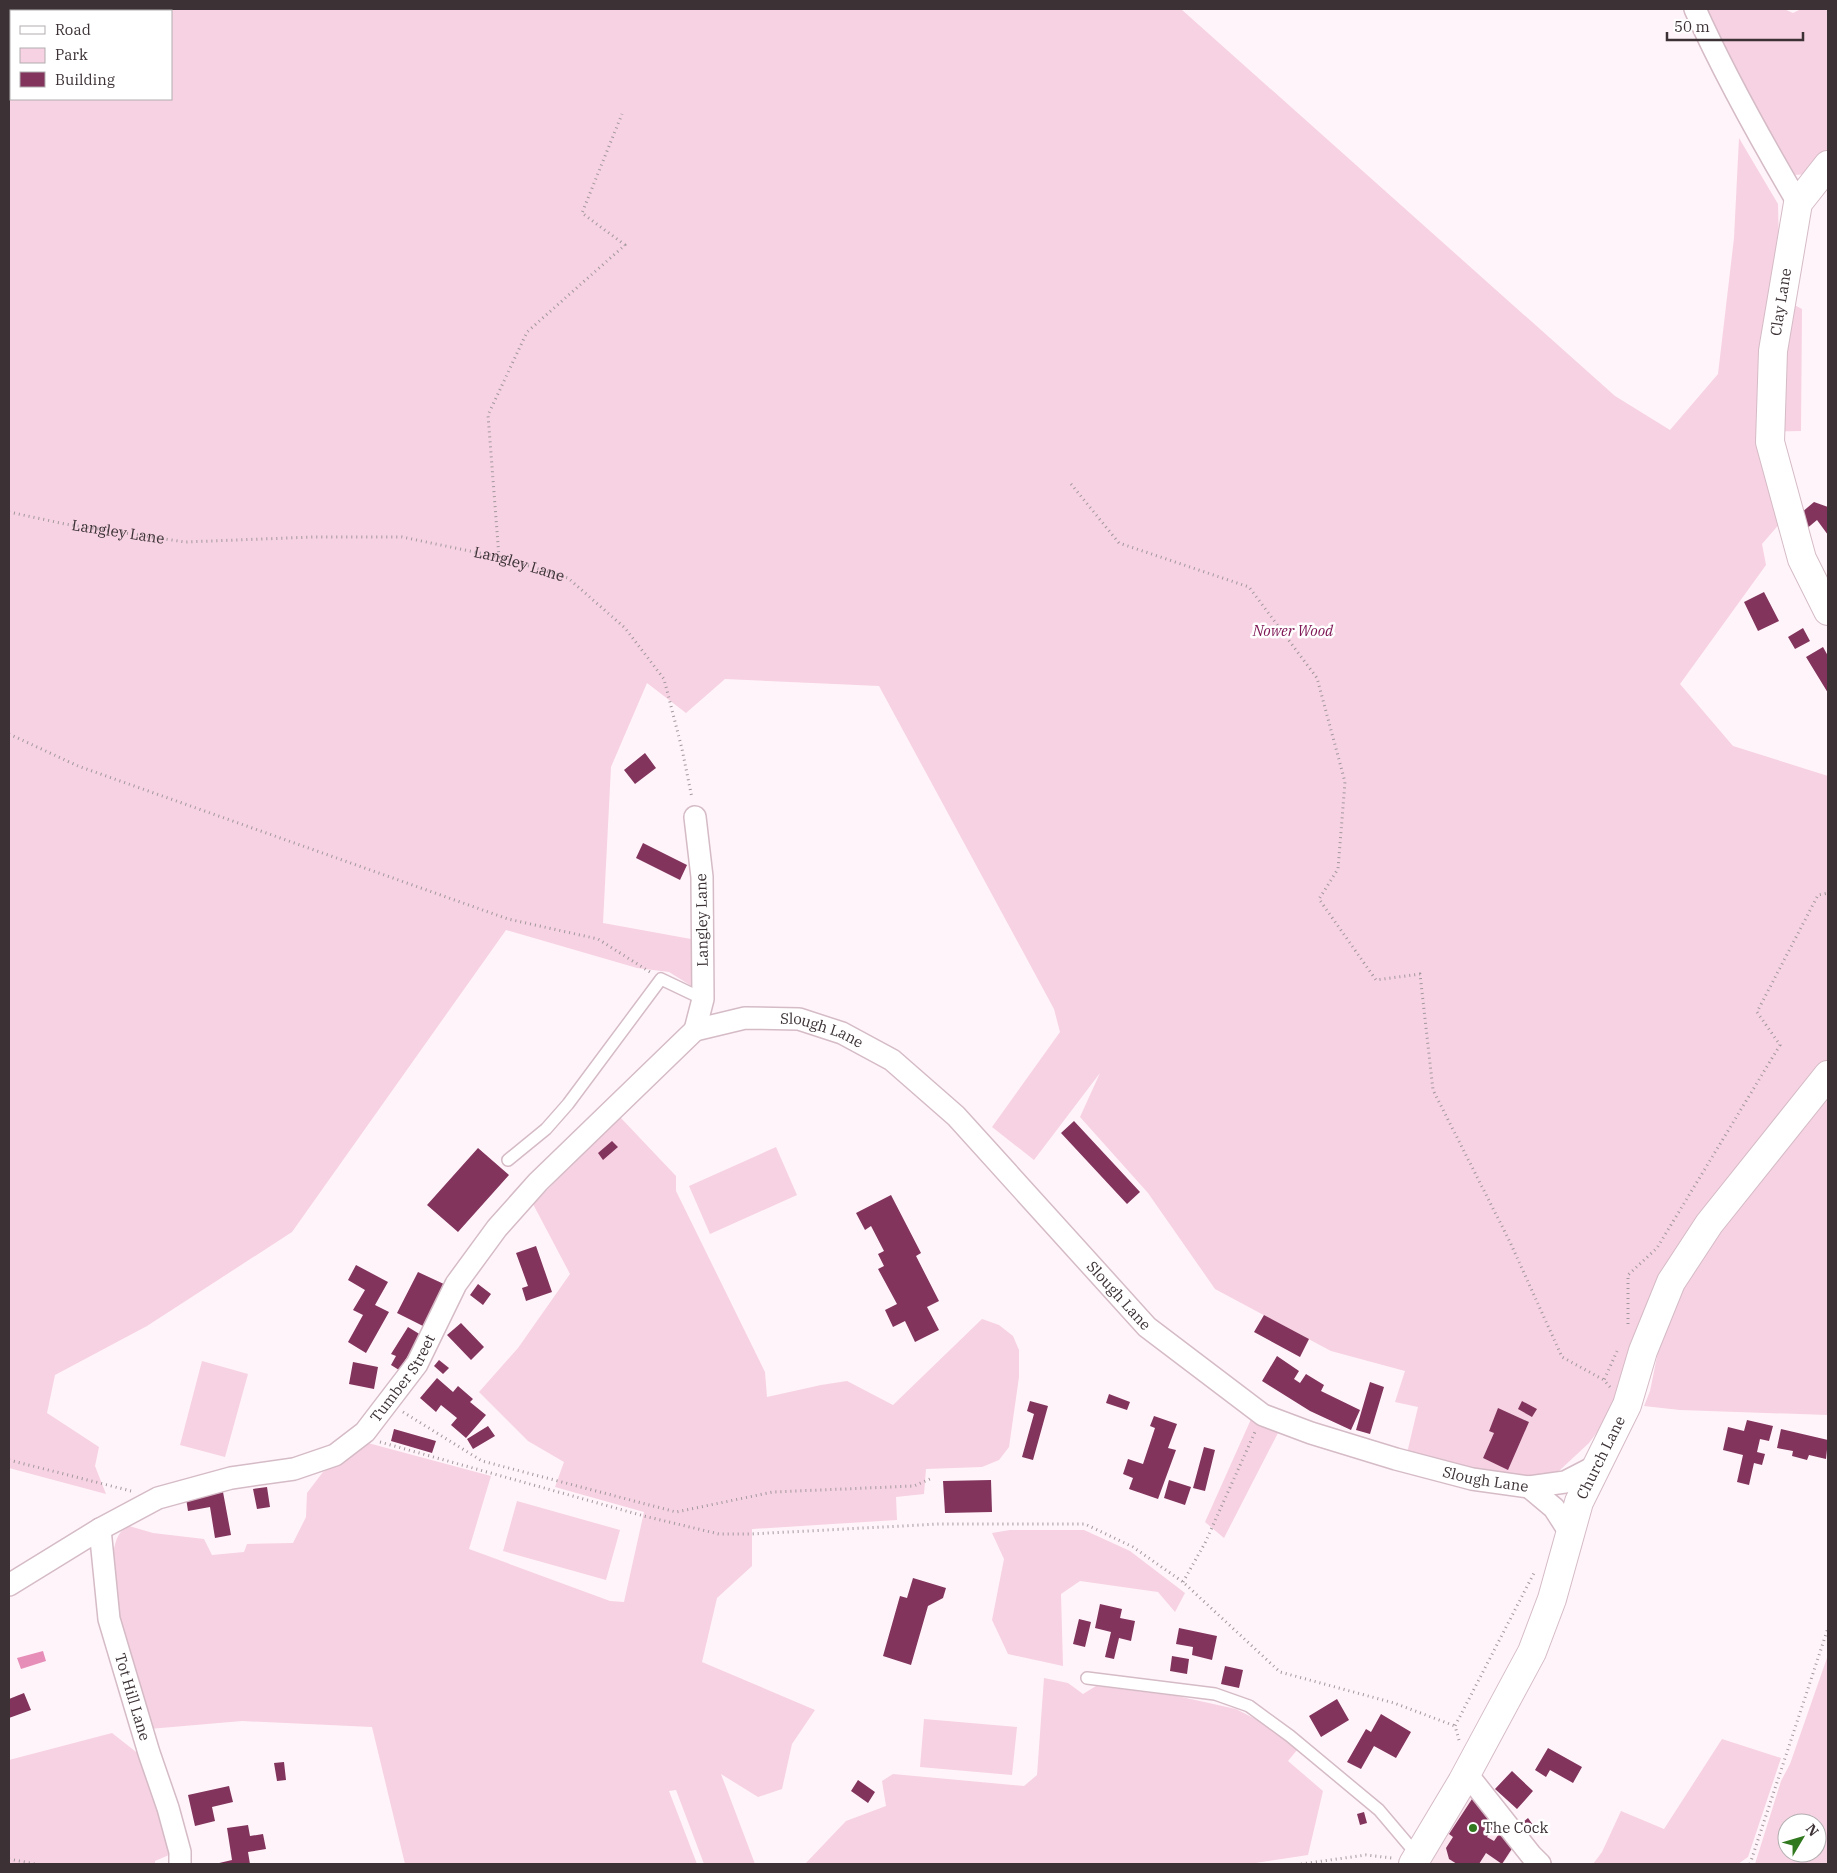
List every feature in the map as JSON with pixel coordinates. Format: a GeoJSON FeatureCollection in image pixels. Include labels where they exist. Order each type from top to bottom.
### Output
{"type":"FeatureCollection","features":[{"type":"Feature","properties":{"kind":"street"},"geometry":{"type":"LineString","coordinates":[[1695,9],[1758,135],[1798,203],[1828,165]]}},
{"type":"Feature","properties":{"kind":"street","name":"Clay Lane"},"geometry":{"type":"LineString","coordinates":[[1798,203],[1773,351],[1770,442],[1802,558],[1828,611]]}},
{"type":"Feature","properties":{"kind":"street","name":"Langley Lane"},"geometry":{"type":"LineString","coordinates":[[695,818],[702,877],[703,999],[695,1030]]}},
{"type":"Feature","properties":{"kind":"street"},"geometry":{"type":"LineString","coordinates":[[703,999],[730,1021]]}},
{"type":"Feature","properties":{"kind":"street","name":"Slough Lane"},"geometry":{"type":"LineString","coordinates":[[695,1030],[745,1018],[799,1019],[842,1033],[892,1060],[956,1116],[1147,1327],[1262,1415],[1311,1433],[1396,1459],[1472,1479],[1529,1486],[1565,1482],[1596,1466]]}},
{"type":"Feature","properties":{"kind":"street","name":"Tumber Street"},"geometry":{"type":"LineString","coordinates":[[9,1585],[100,1529],[158,1498],[231,1478],[294,1469],[335,1455],[365,1432],[417,1364],[456,1284],[497,1228],[538,1182],[695,1030]]}},
{"type":"Feature","properties":{"kind":"street","name":"Church Lane"},"geometry":{"type":"LineString","coordinates":[[1415,1860],[1467,1774],[1532,1652],[1552,1599],[1579,1502],[1627,1405],[1643,1352],[1670,1282],[1709,1224],[1828,1074]]}},
{"type":"Feature","properties":{"kind":"street"},"geometry":{"type":"LineString","coordinates":[[1529,1486],[1554,1508],[1570,1532]]}},
{"type":"Feature","properties":{"kind":"street","name":"Tot Hill Lane"},"geometry":{"type":"LineString","coordinates":[[100,1529],[109,1619],[149,1753],[168,1808],[180,1852],[180,1864]]}},
{"type":"Feature","properties":{"kind":"street"},"geometry":{"type":"LineString","coordinates":[[1467,1774],[1530,1855],[1540,1864]]}},
{"type":"Feature","properties":{"kind":"lane"},"geometry":{"type":"LineString","coordinates":[[508,1160],[546,1129],[568,1104],[661,979],[703,999]]}},
{"type":"Feature","properties":{"kind":"lane"},"geometry":{"type":"LineString","coordinates":[[1087,1678],[1215,1694],[1249,1706],[1290,1736],[1379,1810],[1415,1860]]}},
{"type":"Feature","properties":{"kind":"path"},"geometry":{"type":"LineString","coordinates":[[499,557],[488,415],[527,332],[625,245],[582,213],[622,114]]}},
{"type":"Feature","properties":{"kind":"path"},"geometry":{"type":"LineString","coordinates":[[1071,484],[1119,543],[1249,588],[1318,678],[1345,782],[1338,869],[1320,899],[1376,980],[1420,974],[1434,1090],[1510,1242],[1562,1357],[1604,1380]]}},
{"type":"Feature","properties":{"kind":"path","name":"Langley Lane"},"geometry":{"type":"LineString","coordinates":[[9,512],[65,524],[186,542],[313,537],[402,537],[499,557],[568,578],[625,628],[664,679],[682,749],[695,818]]}},
{"type":"Feature","properties":{"kind":"path"},"geometry":{"type":"LineString","coordinates":[[9,734],[78,766],[508,919],[598,939],[661,979]]}},
{"type":"Feature","properties":{"kind":"path"},"geometry":{"type":"LineString","coordinates":[[1698,1180],[1780,1046],[1757,1012],[1818,895],[1828,893]]}},
{"type":"Feature","properties":{"kind":"path"},"geometry":{"type":"LineString","coordinates":[[387,1403],[482,1461],[676,1512],[772,1492],[914,1486],[930,1479]]}},
{"type":"Feature","properties":{"kind":"path"},"geometry":{"type":"LineString","coordinates":[[1183,1582],[1206,1543],[1262,1415]]}},
{"type":"Feature","properties":{"kind":"path"},"geometry":{"type":"LineString","coordinates":[[365,1432],[382,1442],[644,1516],[719,1534],[939,1524],[1085,1524],[1133,1547],[1183,1582],[1280,1672],[1394,1703],[1455,1726],[1535,1572]]}},
{"type":"Feature","properties":{"kind":"path"},"geometry":{"type":"LineString","coordinates":[[9,1460],[158,1498]]}},
{"type":"Feature","properties":{"kind":"path"},"geometry":{"type":"LineString","coordinates":[[1750,1864],[1828,1628]]}},
{"type":"Feature","properties":{"kind":"path"},"geometry":{"type":"LineString","coordinates":[[1301,1864],[1366,1855]]}},
{"type":"Feature","properties":{"kind":"path"},"geometry":{"type":"LineString","coordinates":[[9,1859],[35,1864]]}},
{"type":"Feature","properties":{"kind":"shaded area"},"geometry":{"type":"Polygon","coordinates":[[[43,1651],[46,1661],[21,1669],[17,1658],[43,1651]]]}},
{"type":"Feature","properties":{"kind":"shaded area"},"geometry":{"type":"Polygon","coordinates":[[[1468,1784],[1516,1845],[1503,1864],[1420,1864],[1468,1784]]]}},
{"type":"Feature","properties":{"kind":"green space","name":"Nower Wood"},"geometry":{"type":"Polygon","coordinates":[[[9,9],[1181,9],[1615,396],[1670,430],[1718,374],[1734,238],[1739,138],[1778,204],[1779,246],[1770,292],[1802,309],[1801,431],[1763,432],[1781,522],[1762,544],[1766,565],[1680,684],[1733,746],[1828,776],[1828,1415],[1680,1410],[1644,1406],[1650,1391],[1662,1332],[1691,1232],[1649,1299],[1607,1419],[1589,1443],[1560,1470],[1546,1478],[1519,1478],[1407,1453],[1418,1407],[1395,1402],[1405,1371],[1331,1351],[1215,1289],[1148,1193],[1080,1117],[1100,1073],[1034,1160],[992,1127],[1060,1032],[1054,1009],[879,686],[725,679],[686,713],[647,683],[611,767],[603,923],[691,939],[698,990],[669,972],[637,968],[506,930],[292,1232],[147,1326],[55,1375],[47,1413],[99,1447],[95,1466],[106,1494],[9,1468],[9,9]],[[1499,1409],[1489,1430],[1494,1433],[1483,1458],[1508,1469],[1529,1422],[1499,1409]]]}},
{"type":"Feature","properties":{"kind":"green space"},"geometry":{"type":"Polygon","coordinates":[[[1707,9],[1784,9],[1793,13],[1801,9],[1828,9],[1828,148],[1809,174],[1794,175],[1742,87],[1707,9]]]}},
{"type":"Feature","properties":{"kind":"green space"},"geometry":{"type":"Polygon","coordinates":[[[620,1117],[676,1176],[676,1191],[765,1372],[767,1397],[847,1381],[893,1405],[982,1319],[999,1325],[1013,1336],[1019,1350],[1019,1377],[1009,1447],[999,1460],[982,1467],[926,1469],[924,1494],[896,1497],[897,1520],[752,1529],[752,1566],[717,1598],[702,1662],[815,1710],[792,1744],[782,1789],[758,1797],[721,1774],[755,1864],[704,1864],[676,1790],[669,1791],[697,1864],[405,1864],[372,1727],[242,1721],[149,1729],[121,1629],[113,1572],[114,1550],[120,1533],[129,1526],[153,1533],[204,1539],[212,1555],[244,1552],[247,1544],[293,1543],[306,1517],[307,1493],[323,1472],[348,1458],[368,1443],[491,1476],[469,1549],[610,1601],[624,1602],[644,1512],[555,1487],[564,1462],[528,1441],[479,1392],[518,1348],[570,1274],[533,1204],[620,1117]]]}},
{"type":"Feature","properties":{"kind":"green space"},"geometry":{"type":"Polygon","coordinates":[[[776,1147],[797,1195],[710,1234],[689,1186],[776,1147]]]}},
{"type":"Feature","properties":{"kind":"green space"},"geometry":{"type":"Polygon","coordinates":[[[202,1361],[248,1374],[225,1457],[180,1445],[202,1361]]]}},
{"type":"Feature","properties":{"kind":"green space"},"geometry":{"type":"Polygon","coordinates":[[[1252,1417],[1280,1429],[1224,1538],[1205,1522],[1252,1417]]]}},
{"type":"Feature","properties":{"kind":"green space"},"geometry":{"type":"Polygon","coordinates":[[[517,1501],[620,1530],[606,1580],[503,1551],[517,1501]]]}},
{"type":"Feature","properties":{"kind":"green space"},"geometry":{"type":"Polygon","coordinates":[[[1010,1530],[1084,1530],[1130,1551],[1185,1593],[1175,1612],[1158,1592],[1080,1581],[1061,1594],[1063,1666],[1008,1654],[992,1620],[1004,1559],[992,1533],[1010,1530]]]}},
{"type":"Feature","properties":{"kind":"green space"},"geometry":{"type":"Polygon","coordinates":[[[1828,1655],[1828,1864],[1755,1864],[1781,1781],[1790,1764],[1828,1655]]]}},
{"type":"Feature","properties":{"kind":"green space"},"geometry":{"type":"Polygon","coordinates":[[[1044,1678],[1068,1683],[1083,1694],[1096,1686],[1177,1696],[1236,1709],[1267,1725],[1297,1750],[1288,1761],[1323,1791],[1308,1855],[1249,1864],[805,1864],[846,1821],[886,1806],[882,1781],[893,1774],[1024,1786],[1037,1775],[1044,1678]]]}},
{"type":"Feature","properties":{"kind":"green space"},"geometry":{"type":"Polygon","coordinates":[[[924,1719],[1017,1727],[1012,1775],[920,1767],[924,1719]]]}},
{"type":"Feature","properties":{"kind":"green space"},"geometry":{"type":"Polygon","coordinates":[[[112,1733],[140,1755],[155,1795],[169,1855],[155,1861],[155,1864],[9,1864],[9,1760],[112,1733]]]}},
{"type":"Feature","properties":{"kind":"green space"},"geometry":{"type":"Polygon","coordinates":[[[1722,1739],[1781,1758],[1748,1857],[1738,1864],[1593,1864],[1602,1852],[1621,1811],[1664,1829],[1722,1739]]]}},
{"type":"Feature","properties":{"kind":"building"},"geometry":{"type":"Polygon","coordinates":[[[1814,502],[1828,507],[1828,535],[1817,520],[1805,530],[1801,513],[1814,502]]]}},
{"type":"Feature","properties":{"kind":"building"},"geometry":{"type":"Polygon","coordinates":[[[1764,592],[1779,621],[1758,631],[1744,602],[1764,592]]]}},
{"type":"Feature","properties":{"kind":"building"},"geometry":{"type":"Polygon","coordinates":[[[1803,628],[1810,641],[1795,649],[1788,637],[1803,628]]]}},
{"type":"Feature","properties":{"kind":"building"},"geometry":{"type":"Polygon","coordinates":[[[1823,647],[1828,656],[1828,693],[1806,657],[1823,647]]]}},
{"type":"Feature","properties":{"kind":"building"},"geometry":{"type":"Polygon","coordinates":[[[645,753],[656,768],[635,784],[624,770],[645,753]]]}},
{"type":"Feature","properties":{"kind":"building"},"geometry":{"type":"Polygon","coordinates":[[[643,843],[687,865],[680,880],[636,858],[643,843]]]}},
{"type":"Feature","properties":{"kind":"building"},"geometry":{"type":"Polygon","coordinates":[[[1074,1121],[1140,1192],[1127,1204],[1061,1133],[1074,1121]]]}},
{"type":"Feature","properties":{"kind":"building"},"geometry":{"type":"Polygon","coordinates":[[[612,1141],[618,1147],[603,1160],[598,1153],[612,1141]]]}},
{"type":"Feature","properties":{"kind":"building"},"geometry":{"type":"Polygon","coordinates":[[[478,1148],[509,1175],[458,1232],[427,1205],[478,1148]]]}},
{"type":"Feature","properties":{"kind":"building"},"geometry":{"type":"Polygon","coordinates":[[[891,1195],[921,1253],[916,1256],[939,1301],[927,1307],[939,1330],[915,1342],[905,1321],[893,1327],[885,1310],[897,1304],[878,1269],[884,1266],[878,1254],[884,1251],[871,1226],[865,1230],[856,1213],[891,1195]]]}},
{"type":"Feature","properties":{"kind":"building"},"geometry":{"type":"Polygon","coordinates":[[[536,1246],[552,1292],[526,1301],[522,1288],[528,1286],[516,1253],[536,1246]]]}},
{"type":"Feature","properties":{"kind":"building"},"geometry":{"type":"Polygon","coordinates":[[[356,1265],[388,1282],[375,1305],[389,1312],[366,1353],[348,1342],[363,1315],[353,1310],[365,1290],[348,1280],[356,1265]]]}},
{"type":"Feature","properties":{"kind":"building"},"geometry":{"type":"Polygon","coordinates":[[[418,1272],[446,1285],[425,1327],[397,1313],[418,1272]]]}},
{"type":"Feature","properties":{"kind":"building"},"geometry":{"type":"Polygon","coordinates":[[[478,1284],[491,1294],[483,1305],[470,1295],[478,1284]]]}},
{"type":"Feature","properties":{"kind":"building"},"geometry":{"type":"Polygon","coordinates":[[[1264,1315],[1309,1339],[1300,1357],[1254,1332],[1264,1315]]]}},
{"type":"Feature","properties":{"kind":"building"},"geometry":{"type":"Polygon","coordinates":[[[461,1323],[484,1347],[471,1360],[447,1335],[461,1323]]]}},
{"type":"Feature","properties":{"kind":"building"},"geometry":{"type":"Polygon","coordinates":[[[408,1327],[421,1335],[399,1370],[391,1365],[396,1356],[391,1354],[408,1327]]]}},
{"type":"Feature","properties":{"kind":"building"},"geometry":{"type":"Polygon","coordinates":[[[1277,1356],[1299,1371],[1294,1379],[1300,1383],[1306,1374],[1324,1385],[1321,1391],[1360,1410],[1351,1430],[1310,1411],[1262,1381],[1277,1356]]]}},
{"type":"Feature","properties":{"kind":"building"},"geometry":{"type":"Polygon","coordinates":[[[439,1360],[449,1368],[443,1374],[434,1366],[439,1360]]]}},
{"type":"Feature","properties":{"kind":"building"},"geometry":{"type":"Polygon","coordinates":[[[353,1362],[378,1367],[374,1389],[349,1384],[353,1362]]]}},
{"type":"Feature","properties":{"kind":"building"},"geometry":{"type":"Polygon","coordinates":[[[437,1378],[453,1392],[458,1386],[473,1399],[470,1402],[486,1415],[466,1438],[451,1425],[457,1418],[441,1405],[436,1412],[420,1398],[437,1378]]]}},
{"type":"Feature","properties":{"kind":"building"},"geometry":{"type":"Polygon","coordinates":[[[1370,1382],[1384,1387],[1370,1434],[1356,1430],[1370,1382]]]}},
{"type":"Feature","properties":{"kind":"building"},"geometry":{"type":"Polygon","coordinates":[[[1109,1394],[1130,1402],[1127,1410],[1106,1403],[1109,1394]]]}},
{"type":"Feature","properties":{"kind":"building"},"geometry":{"type":"Polygon","coordinates":[[[1030,1401],[1048,1406],[1033,1460],[1022,1457],[1034,1414],[1027,1411],[1030,1401]]]}},
{"type":"Feature","properties":{"kind":"building"},"geometry":{"type":"Polygon","coordinates":[[[1522,1401],[1537,1409],[1532,1417],[1518,1409],[1522,1401]]]}},
{"type":"Feature","properties":{"kind":"building"},"geometry":{"type":"Polygon","coordinates":[[[1498,1408],[1529,1422],[1508,1470],[1483,1458],[1494,1433],[1489,1431],[1498,1408]]]}},
{"type":"Feature","properties":{"kind":"building"},"geometry":{"type":"Polygon","coordinates":[[[1154,1416],[1177,1424],[1168,1448],[1176,1450],[1158,1499],[1129,1489],[1133,1478],[1123,1474],[1128,1459],[1143,1464],[1155,1428],[1150,1426],[1154,1416]]]}},
{"type":"Feature","properties":{"kind":"building"},"geometry":{"type":"Polygon","coordinates":[[[1747,1420],[1773,1426],[1769,1441],[1760,1439],[1757,1452],[1765,1454],[1762,1465],[1754,1463],[1749,1485],[1737,1482],[1743,1455],[1723,1450],[1728,1427],[1744,1431],[1747,1420]]]}},
{"type":"Feature","properties":{"kind":"building"},"geometry":{"type":"Polygon","coordinates":[[[488,1426],[495,1436],[473,1449],[467,1439],[488,1426]]]}},
{"type":"Feature","properties":{"kind":"building"},"geometry":{"type":"Polygon","coordinates":[[[394,1429],[436,1441],[432,1453],[391,1441],[394,1429]]]}},
{"type":"Feature","properties":{"kind":"building"},"geometry":{"type":"Polygon","coordinates":[[[1781,1429],[1828,1440],[1826,1459],[1809,1455],[1807,1460],[1792,1456],[1793,1451],[1777,1448],[1781,1429]]]}},
{"type":"Feature","properties":{"kind":"building"},"geometry":{"type":"Polygon","coordinates":[[[1204,1447],[1215,1450],[1205,1491],[1193,1488],[1204,1447]]]}},
{"type":"Feature","properties":{"kind":"building"},"geometry":{"type":"Polygon","coordinates":[[[991,1480],[992,1512],[945,1513],[943,1481],[991,1480]]]}},
{"type":"Feature","properties":{"kind":"building"},"geometry":{"type":"Polygon","coordinates":[[[1169,1480],[1191,1487],[1185,1505],[1164,1498],[1169,1480]]]}},
{"type":"Feature","properties":{"kind":"building"},"geometry":{"type":"Polygon","coordinates":[[[267,1487],[270,1507],[257,1509],[253,1489],[267,1487]]]}},
{"type":"Feature","properties":{"kind":"building"},"geometry":{"type":"Polygon","coordinates":[[[223,1492],[231,1535],[215,1538],[210,1507],[188,1511],[186,1498],[223,1492]]]}},
{"type":"Feature","properties":{"kind":"building"},"geometry":{"type":"Polygon","coordinates":[[[913,1578],[946,1588],[943,1598],[928,1606],[911,1665],[883,1656],[900,1596],[907,1598],[913,1578]]]}},
{"type":"Feature","properties":{"kind":"building"},"geometry":{"type":"Polygon","coordinates":[[[1100,1604],[1122,1609],[1120,1618],[1135,1621],[1131,1641],[1119,1638],[1114,1659],[1105,1657],[1111,1632],[1095,1628],[1100,1604]]]}},
{"type":"Feature","properties":{"kind":"building"},"geometry":{"type":"Polygon","coordinates":[[[1079,1619],[1091,1622],[1085,1647],[1073,1644],[1079,1619]]]}},
{"type":"Feature","properties":{"kind":"building"},"geometry":{"type":"Polygon","coordinates":[[[1179,1628],[1217,1636],[1212,1660],[1192,1655],[1193,1647],[1176,1644],[1179,1628]]]}},
{"type":"Feature","properties":{"kind":"building"},"geometry":{"type":"Polygon","coordinates":[[[1172,1656],[1189,1659],[1187,1674],[1170,1671],[1172,1656]]]}},
{"type":"Feature","properties":{"kind":"building"},"geometry":{"type":"Polygon","coordinates":[[[1225,1666],[1243,1670],[1239,1688],[1221,1684],[1225,1666]]]}},
{"type":"Feature","properties":{"kind":"building"},"geometry":{"type":"Polygon","coordinates":[[[24,1693],[31,1710],[9,1718],[9,1699],[24,1693]]]}},
{"type":"Feature","properties":{"kind":"building"},"geometry":{"type":"Polygon","coordinates":[[[1337,1699],[1349,1720],[1321,1737],[1309,1716],[1337,1699]]]}},
{"type":"Feature","properties":{"kind":"building"},"geometry":{"type":"Polygon","coordinates":[[[1381,1714],[1411,1732],[1396,1758],[1374,1746],[1361,1769],[1347,1762],[1366,1729],[1371,1732],[1381,1714]]]}},
{"type":"Feature","properties":{"kind":"building"},"geometry":{"type":"Polygon","coordinates":[[[1548,1748],[1582,1767],[1573,1783],[1550,1770],[1546,1777],[1535,1770],[1548,1748]]]}},
{"type":"Feature","properties":{"kind":"building"},"geometry":{"type":"Polygon","coordinates":[[[284,1762],[286,1780],[277,1781],[274,1763],[284,1762]]]}},
{"type":"Feature","properties":{"kind":"building"},"geometry":{"type":"Polygon","coordinates":[[[1512,1771],[1533,1791],[1517,1809],[1495,1789],[1512,1771]]]}},
{"type":"Feature","properties":{"kind":"building"},"geometry":{"type":"Polygon","coordinates":[[[858,1780],[875,1792],[868,1803],[851,1791],[858,1780]]]}},
{"type":"Feature","properties":{"kind":"building"},"geometry":{"type":"Polygon","coordinates":[[[229,1786],[233,1802],[212,1807],[215,1821],[195,1826],[188,1795],[229,1786]]]}},
{"type":"Feature","properties":{"kind":"building","name":"The Cock"},"geometry":{"type":"Polygon","coordinates":[[[1472,1799],[1491,1811],[1497,1822],[1487,1837],[1494,1841],[1501,1831],[1515,1844],[1502,1864],[1486,1853],[1479,1864],[1457,1864],[1449,1859],[1446,1848],[1453,1837],[1449,1834],[1472,1799]]]}},
{"type":"Feature","properties":{"kind":"building"},"geometry":{"type":"Polygon","coordinates":[[[1364,1812],[1367,1823],[1360,1825],[1357,1814],[1364,1812]]]}},
{"type":"Feature","properties":{"kind":"building"},"geometry":{"type":"Polygon","coordinates":[[[1528,1818],[1536,1829],[1526,1836],[1518,1826],[1528,1818]]]}},
{"type":"Feature","properties":{"kind":"building"},"geometry":{"type":"Polygon","coordinates":[[[248,1825],[250,1836],[263,1834],[266,1849],[248,1852],[250,1864],[215,1864],[232,1860],[227,1828],[248,1825]]]}},
{"type":"Feature","properties":{"kind":"place","name":"The Cock"},"geometry":{"type":"Point","coordinates":[1473,1828]}}]}
